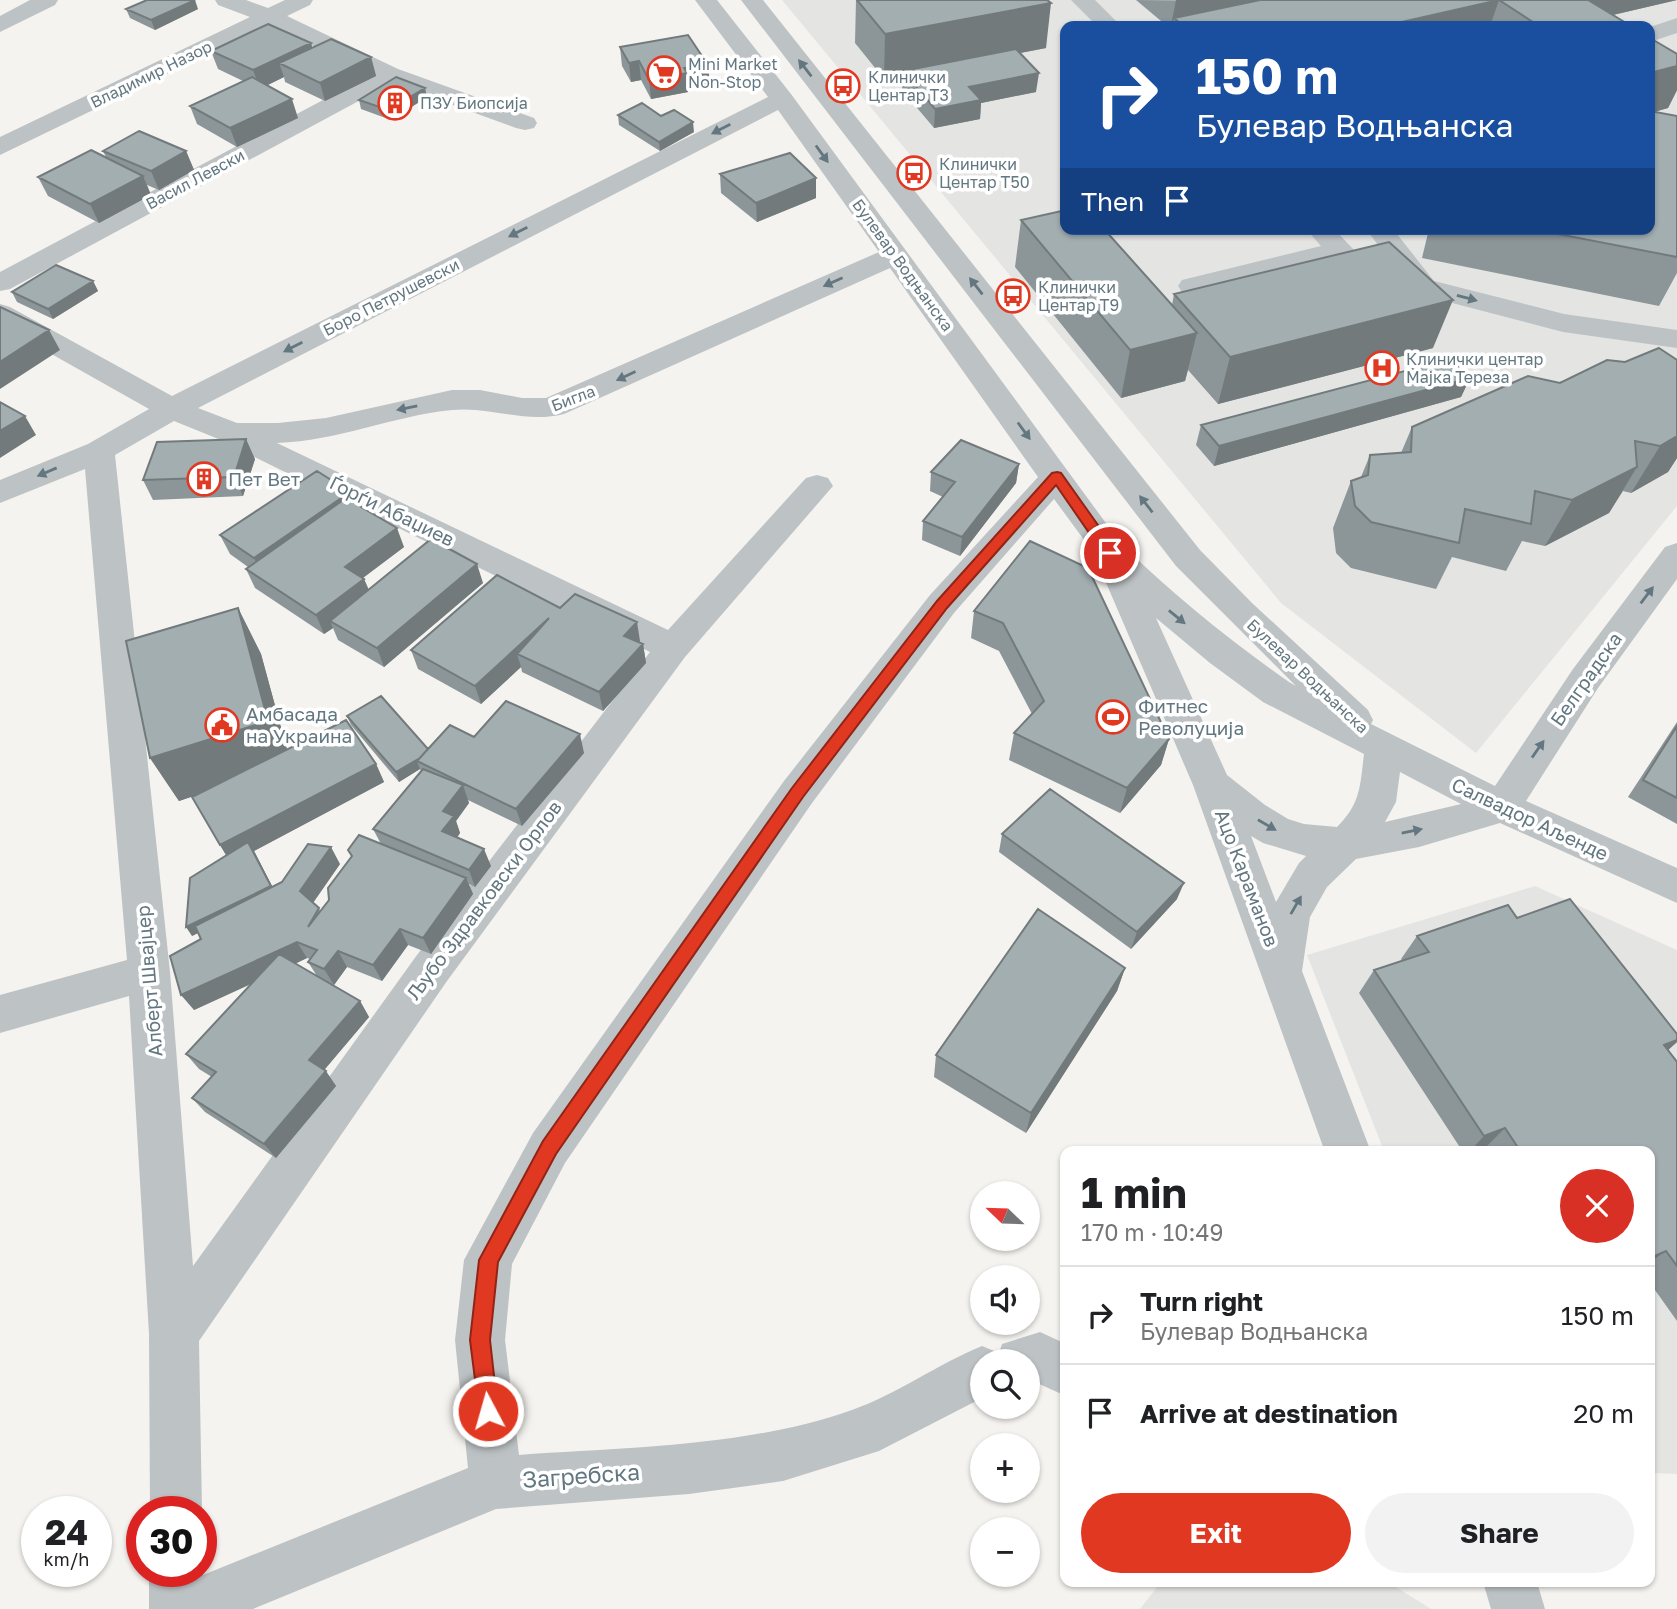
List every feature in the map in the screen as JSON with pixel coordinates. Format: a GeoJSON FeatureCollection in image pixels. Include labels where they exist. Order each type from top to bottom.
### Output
{"type":"FeatureCollection","features":[{"type":"Feature","properties":{"kind":"street"},"geometry":{"type":"LineString","coordinates":[[0,25],[47,0]]}},
{"type":"Feature","properties":{"kind":"street"},"geometry":{"type":"LineString","coordinates":[[226,0],[271,17],[390,74],[525,123]]}},
{"type":"Feature","properties":{"kind":"street","name":"Владимир Назор"},"geometry":{"type":"LineString","coordinates":[[0,147],[302,0]]}},
{"type":"Feature","properties":{"kind":"street","name":"Булевар Водњанска"},"geometry":{"type":"LineString","coordinates":[[706,0],[782,99],[1057,476],[1110,553],[1163,605],[1276,692],[1384,748]]}},
{"type":"Feature","properties":{"kind":"street","name":"Булевар Водњанска"},"geometry":{"type":"LineString","coordinates":[[752,0],[1188,558],[1240,612],[1384,748]]}},
{"type":"Feature","properties":{"kind":"street"},"geometry":{"type":"LineString","coordinates":[[1083,0],[1105,21]]}},
{"type":"Feature","properties":{"kind":"street"},"geometry":{"type":"LineString","coordinates":[[1655,33],[1677,25]]}},
{"type":"Feature","properties":{"kind":"street","name":"Васил Левски"},"geometry":{"type":"LineString","coordinates":[[0,284],[390,74]]}},
{"type":"Feature","properties":{"kind":"street","name":"Боро Петрушевски"},"geometry":{"type":"LineString","coordinates":[[0,492],[99,451],[172,409],[782,99]]}},
{"type":"Feature","properties":{"kind":"street"},"geometry":{"type":"LineString","coordinates":[[1192,286],[1340,250],[1325,235]]}},
{"type":"Feature","properties":{"kind":"street"},"geometry":{"type":"LineString","coordinates":[[1384,235],[1424,287],[1563,323],[1677,339]]}},
{"type":"Feature","properties":{"kind":"street","name":"Бигла"},"geometry":{"type":"LineString","coordinates":[[227,431],[289,434],[340,426],[431,403],[470,399],[529,410],[554,407],[895,255]]}},
{"type":"Feature","properties":{"kind":"street","name":"Ѓорѓи Абаџиев"},"geometry":{"type":"LineString","coordinates":[[0,313],[172,409],[227,431],[673,648]]}},
{"type":"Feature","properties":{"kind":"street","name":"Алберт Швајцер"},"geometry":{"type":"LineString","coordinates":[[99,451],[149,972],[174,1334],[176,1496]]}},
{"type":"Feature","properties":{"kind":"street"},"geometry":{"type":"LineString","coordinates":[[496,1483],[480,1340],[488,1260],[549,1147],[798,792],[942,604],[1057,476]]}},
{"type":"Feature","properties":{"kind":"street","name":"Љубо Здравковски Орлов"},"geometry":{"type":"LineString","coordinates":[[174,1334],[432,968],[673,648],[817,486]]}},
{"type":"Feature","properties":{"kind":"street","name":"Ацо Караманов"},"geometry":{"type":"LineString","coordinates":[[1110,553],[1212,785],[1346,1146]]}},
{"type":"Feature","properties":{"kind":"street","name":"Белградска"},"geometry":{"type":"LineString","coordinates":[[1502,807],[1526,766],[1616,635],[1677,555]]}},
{"type":"Feature","properties":{"kind":"street","name":"Салвадор Аљенде"},"geometry":{"type":"LineString","coordinates":[[1384,748],[1502,807],[1677,886]]}},
{"type":"Feature","properties":{"kind":"street","name":"Ацо Караманов"},"geometry":{"type":"LineString","coordinates":[[1281,971],[1290,915],[1313,876],[1362,827],[1377,802],[1384,748]]}},
{"type":"Feature","properties":{"kind":"street","name":"Ацо Караманов"},"geometry":{"type":"LineString","coordinates":[[1212,785],[1252,817],[1276,831],[1312,844],[1345,845],[1428,828],[1502,807]]}},
{"type":"Feature","properties":{"kind":"street"},"geometry":{"type":"LineString","coordinates":[[0,1014],[149,972]]}},
{"type":"Feature","properties":{"kind":"street"},"geometry":{"type":"LineString","coordinates":[[1040,1357],[1060,1368]]}},
{"type":"Feature","properties":{"kind":"street","name":"Загребска"},"geometry":{"type":"LineString","coordinates":[[186,1609],[496,1483],[689,1468],[783,1455],[861,1433],[970,1377]]}},
{"type":"Feature","properties":{"kind":"street"},"geometry":{"type":"LineString","coordinates":[[176,1587],[176,1609]]}},
{"type":"Feature","properties":{"kind":"street"},"geometry":{"type":"LineString","coordinates":[[1511,1587],[1518,1609]]}},
{"type":"Feature","properties":{"kind":"shaded area","name":"Клинички центар Мајка Тереза"},"geometry":{"type":"Polygon","coordinates":[[[782,0],[1677,0],[1677,506],[1476,753],[1281,603],[782,0]]]}},
{"type":"Feature","properties":{"kind":"shaded area"},"geometry":{"type":"Polygon","coordinates":[[[1535,886],[1677,950],[1677,1474],[1655,1473],[1655,1146],[1382,1146],[1307,955],[1535,886]]]}},
{"type":"Feature","properties":{"kind":"shaded area"},"geometry":{"type":"Polygon","coordinates":[[[1157,1587],[1396,1587],[1431,1609],[1140,1609],[1157,1587]]]}},
{"type":"Feature","properties":{"kind":"building"},"geometry":{"type":"Polygon","coordinates":[[[147,0],[195,0],[151,20],[126,9],[147,0]]]}},
{"type":"Feature","properties":{"kind":"building"},"geometry":{"type":"Polygon","coordinates":[[[857,0],[1047,0],[1051,3],[885,34],[857,0]]]}},
{"type":"Feature","properties":{"kind":"building"},"geometry":{"type":"Polygon","coordinates":[[[1260,0],[1499,0],[1406,21],[1177,21],[1174,18],[1260,0]]]}},
{"type":"Feature","properties":{"kind":"building"},"geometry":{"type":"Polygon","coordinates":[[[1499,0],[1588,0],[1623,21],[1531,21],[1499,0]]]}},
{"type":"Feature","properties":{"kind":"building"},"geometry":{"type":"Polygon","coordinates":[[[268,24],[311,43],[253,70],[211,51],[268,24]]]}},
{"type":"Feature","properties":{"kind":"building"},"geometry":{"type":"Polygon","coordinates":[[[688,35],[708,65],[684,68],[687,73],[649,80],[639,61],[629,63],[620,47],[688,35]]]}},
{"type":"Feature","properties":{"kind":"building"},"geometry":{"type":"Polygon","coordinates":[[[331,39],[371,57],[320,83],[279,63],[331,39]]]}},
{"type":"Feature","properties":{"kind":"building"},"geometry":{"type":"Polygon","coordinates":[[[1655,41],[1677,54],[1677,66],[1655,72],[1655,41]]]}},
{"type":"Feature","properties":{"kind":"building"},"geometry":{"type":"Polygon","coordinates":[[[1016,49],[1039,73],[969,87],[981,100],[935,109],[903,71],[1016,49]]]}},
{"type":"Feature","properties":{"kind":"building"},"geometry":{"type":"Polygon","coordinates":[[[252,77],[292,99],[230,128],[190,106],[252,77]]]}},
{"type":"Feature","properties":{"kind":"building"},"geometry":{"type":"Polygon","coordinates":[[[396,77],[425,88],[388,110],[359,100],[396,77]]]}},
{"type":"Feature","properties":{"kind":"building"},"geometry":{"type":"Polygon","coordinates":[[[642,103],[661,116],[674,110],[693,122],[659,142],[618,115],[642,103]]]}},
{"type":"Feature","properties":{"kind":"building"},"geometry":{"type":"Polygon","coordinates":[[[1655,112],[1677,116],[1677,257],[1563,235],[1655,235],[1655,112]]]}},
{"type":"Feature","properties":{"kind":"building"},"geometry":{"type":"Polygon","coordinates":[[[139,131],[186,151],[151,171],[103,151],[139,131]]]}},
{"type":"Feature","properties":{"kind":"building"},"geometry":{"type":"Polygon","coordinates":[[[91,150],[143,176],[90,204],[38,177],[91,150]]]}},
{"type":"Feature","properties":{"kind":"building"},"geometry":{"type":"Polygon","coordinates":[[[790,153],[816,178],[756,203],[720,174],[790,153]]]}},
{"type":"Feature","properties":{"kind":"building"},"geometry":{"type":"Polygon","coordinates":[[[1060,211],[1060,235],[1109,235],[1197,333],[1130,350],[1021,220],[1060,211]]]}},
{"type":"Feature","properties":{"kind":"building"},"geometry":{"type":"Polygon","coordinates":[[[1389,242],[1453,300],[1230,357],[1174,294],[1389,242]]]}},
{"type":"Feature","properties":{"kind":"building"},"geometry":{"type":"Polygon","coordinates":[[[56,265],[93,281],[48,309],[12,292],[56,265]]]}},
{"type":"Feature","properties":{"kind":"building"},"geometry":{"type":"Polygon","coordinates":[[[0,307],[49,330],[0,362],[0,307]]]}},
{"type":"Feature","properties":{"kind":"building"},"geometry":{"type":"Polygon","coordinates":[[[1659,348],[1677,360],[1677,436],[1660,446],[1635,441],[1637,467],[1572,500],[1535,491],[1531,524],[1465,509],[1459,543],[1371,522],[1355,506],[1351,481],[1368,475],[1370,455],[1411,452],[1412,427],[1528,376],[1560,383],[1607,360],[1625,362],[1659,348]]]}},
{"type":"Feature","properties":{"kind":"building"},"geometry":{"type":"Polygon","coordinates":[[[1450,359],[1470,378],[1219,446],[1201,425],[1450,359]]]}},
{"type":"Feature","properties":{"kind":"building"},"geometry":{"type":"Polygon","coordinates":[[[0,402],[25,416],[0,431],[0,402]]]}},
{"type":"Feature","properties":{"kind":"building"},"geometry":{"type":"Polygon","coordinates":[[[246,439],[234,477],[143,480],[157,442],[246,439]]]}},
{"type":"Feature","properties":{"kind":"building"},"geometry":{"type":"Polygon","coordinates":[[[961,440],[1019,464],[962,537],[923,521],[955,482],[931,472],[961,440]]]}},
{"type":"Feature","properties":{"kind":"building"},"geometry":{"type":"Polygon","coordinates":[[[317,471],[350,492],[254,558],[220,535],[317,471]]]}},
{"type":"Feature","properties":{"kind":"building"},"geometry":{"type":"Polygon","coordinates":[[[346,498],[397,528],[345,567],[364,579],[316,615],[246,569],[346,498]]]}},
{"type":"Feature","properties":{"kind":"building"},"geometry":{"type":"Polygon","coordinates":[[[431,539],[477,564],[377,648],[330,621],[431,539]]]}},
{"type":"Feature","properties":{"kind":"building"},"geometry":{"type":"Polygon","coordinates":[[[1030,541],[1088,568],[1169,739],[1127,788],[1014,733],[1044,701],[1003,623],[974,611],[1030,541]]]}},
{"type":"Feature","properties":{"kind":"building"},"geometry":{"type":"Polygon","coordinates":[[[497,575],[560,608],[575,594],[637,622],[624,636],[643,644],[599,692],[517,654],[549,618],[475,686],[411,650],[497,575]]]}},
{"type":"Feature","properties":{"kind":"building"},"geometry":{"type":"Polygon","coordinates":[[[238,608],[268,721],[150,758],[126,641],[238,608]]]}},
{"type":"Feature","properties":{"kind":"building"},"geometry":{"type":"Polygon","coordinates":[[[381,696],[428,749],[420,758],[396,772],[347,716],[381,696]]]}},
{"type":"Feature","properties":{"kind":"building"},"geometry":{"type":"Polygon","coordinates":[[[506,701],[580,734],[516,809],[417,761],[450,725],[474,737],[506,701]]]}},
{"type":"Feature","properties":{"kind":"building"},"geometry":{"type":"Polygon","coordinates":[[[346,720],[376,764],[220,845],[192,797],[346,720]]]}},
{"type":"Feature","properties":{"kind":"building"},"geometry":{"type":"Polygon","coordinates":[[[1677,726],[1677,798],[1643,780],[1677,726]]]}},
{"type":"Feature","properties":{"kind":"building"},"geometry":{"type":"Polygon","coordinates":[[[423,769],[463,785],[443,811],[454,816],[442,831],[484,849],[469,870],[373,829],[423,769]]]}},
{"type":"Feature","properties":{"kind":"building"},"geometry":{"type":"Polygon","coordinates":[[[1050,789],[1184,883],[1137,932],[1002,834],[1050,789]]]}},
{"type":"Feature","properties":{"kind":"building"},"geometry":{"type":"Polygon","coordinates":[[[359,835],[466,878],[423,938],[400,929],[373,965],[338,951],[324,969],[308,962],[317,950],[297,942],[181,995],[170,956],[201,939],[195,926],[282,882],[308,844],[331,847],[300,891],[319,908],[308,927],[329,900],[328,888],[352,856],[348,850],[359,835]]]}},
{"type":"Feature","properties":{"kind":"building"},"geometry":{"type":"Polygon","coordinates":[[[248,842],[271,886],[186,927],[190,878],[248,842]]]}},
{"type":"Feature","properties":{"kind":"building"},"geometry":{"type":"Polygon","coordinates":[[[1570,899],[1677,1034],[1677,1040],[1664,1045],[1677,1062],[1677,1266],[1666,1251],[1655,1256],[1655,1146],[1517,1146],[1505,1128],[1484,1136],[1374,970],[1429,952],[1417,936],[1508,905],[1517,918],[1570,899]]]}},
{"type":"Feature","properties":{"kind":"building"},"geometry":{"type":"Polygon","coordinates":[[[1038,909],[1125,968],[1031,1113],[936,1055],[1038,909]]]}},
{"type":"Feature","properties":{"kind":"building"},"geometry":{"type":"Polygon","coordinates":[[[279,954],[360,1001],[309,1060],[326,1071],[264,1144],[192,1098],[216,1072],[186,1054],[279,954]]]}},
{"type":"Feature","properties":{"kind":"place","name":"Mini Market Non-Stop"},"geometry":{"type":"Point","coordinates":[664,73]}},
{"type":"Feature","properties":{"kind":"place","name":"Клинички Центар Т3"},"geometry":{"type":"Point","coordinates":[843,86]}},
{"type":"Feature","properties":{"kind":"place","name":"ПЗУ Биопсија"},"geometry":{"type":"Point","coordinates":[395,103]}},
{"type":"Feature","properties":{"kind":"place","name":"Клинички Центар Т50"},"geometry":{"type":"Point","coordinates":[914,173]}},
{"type":"Feature","properties":{"kind":"place","name":"Клинички Центар Т9"},"geometry":{"type":"Point","coordinates":[1013,296]}},
{"type":"Feature","properties":{"kind":"place","name":"Клинички центар Мајка Тереза"},"geometry":{"type":"Point","coordinates":[1382,368]}},
{"type":"Feature","properties":{"kind":"place","name":"Пет Вет"},"geometry":{"type":"Point","coordinates":[204,479]}},
{"type":"Feature","properties":{"kind":"place","name":"Фитнес Револуција"},"geometry":{"type":"Point","coordinates":[1113,717]}},
{"type":"Feature","properties":{"kind":"place","name":"Амбасада на Украина"},"geometry":{"type":"Point","coordinates":[222,725]}},
{"type":"Feature","properties":{"kind":"route"},"geometry":{"type":"LineString","coordinates":[[488,1411],[480,1340],[488,1260],[549,1147],[798,792],[942,604],[1057,476],[1110,553]]}}]}
